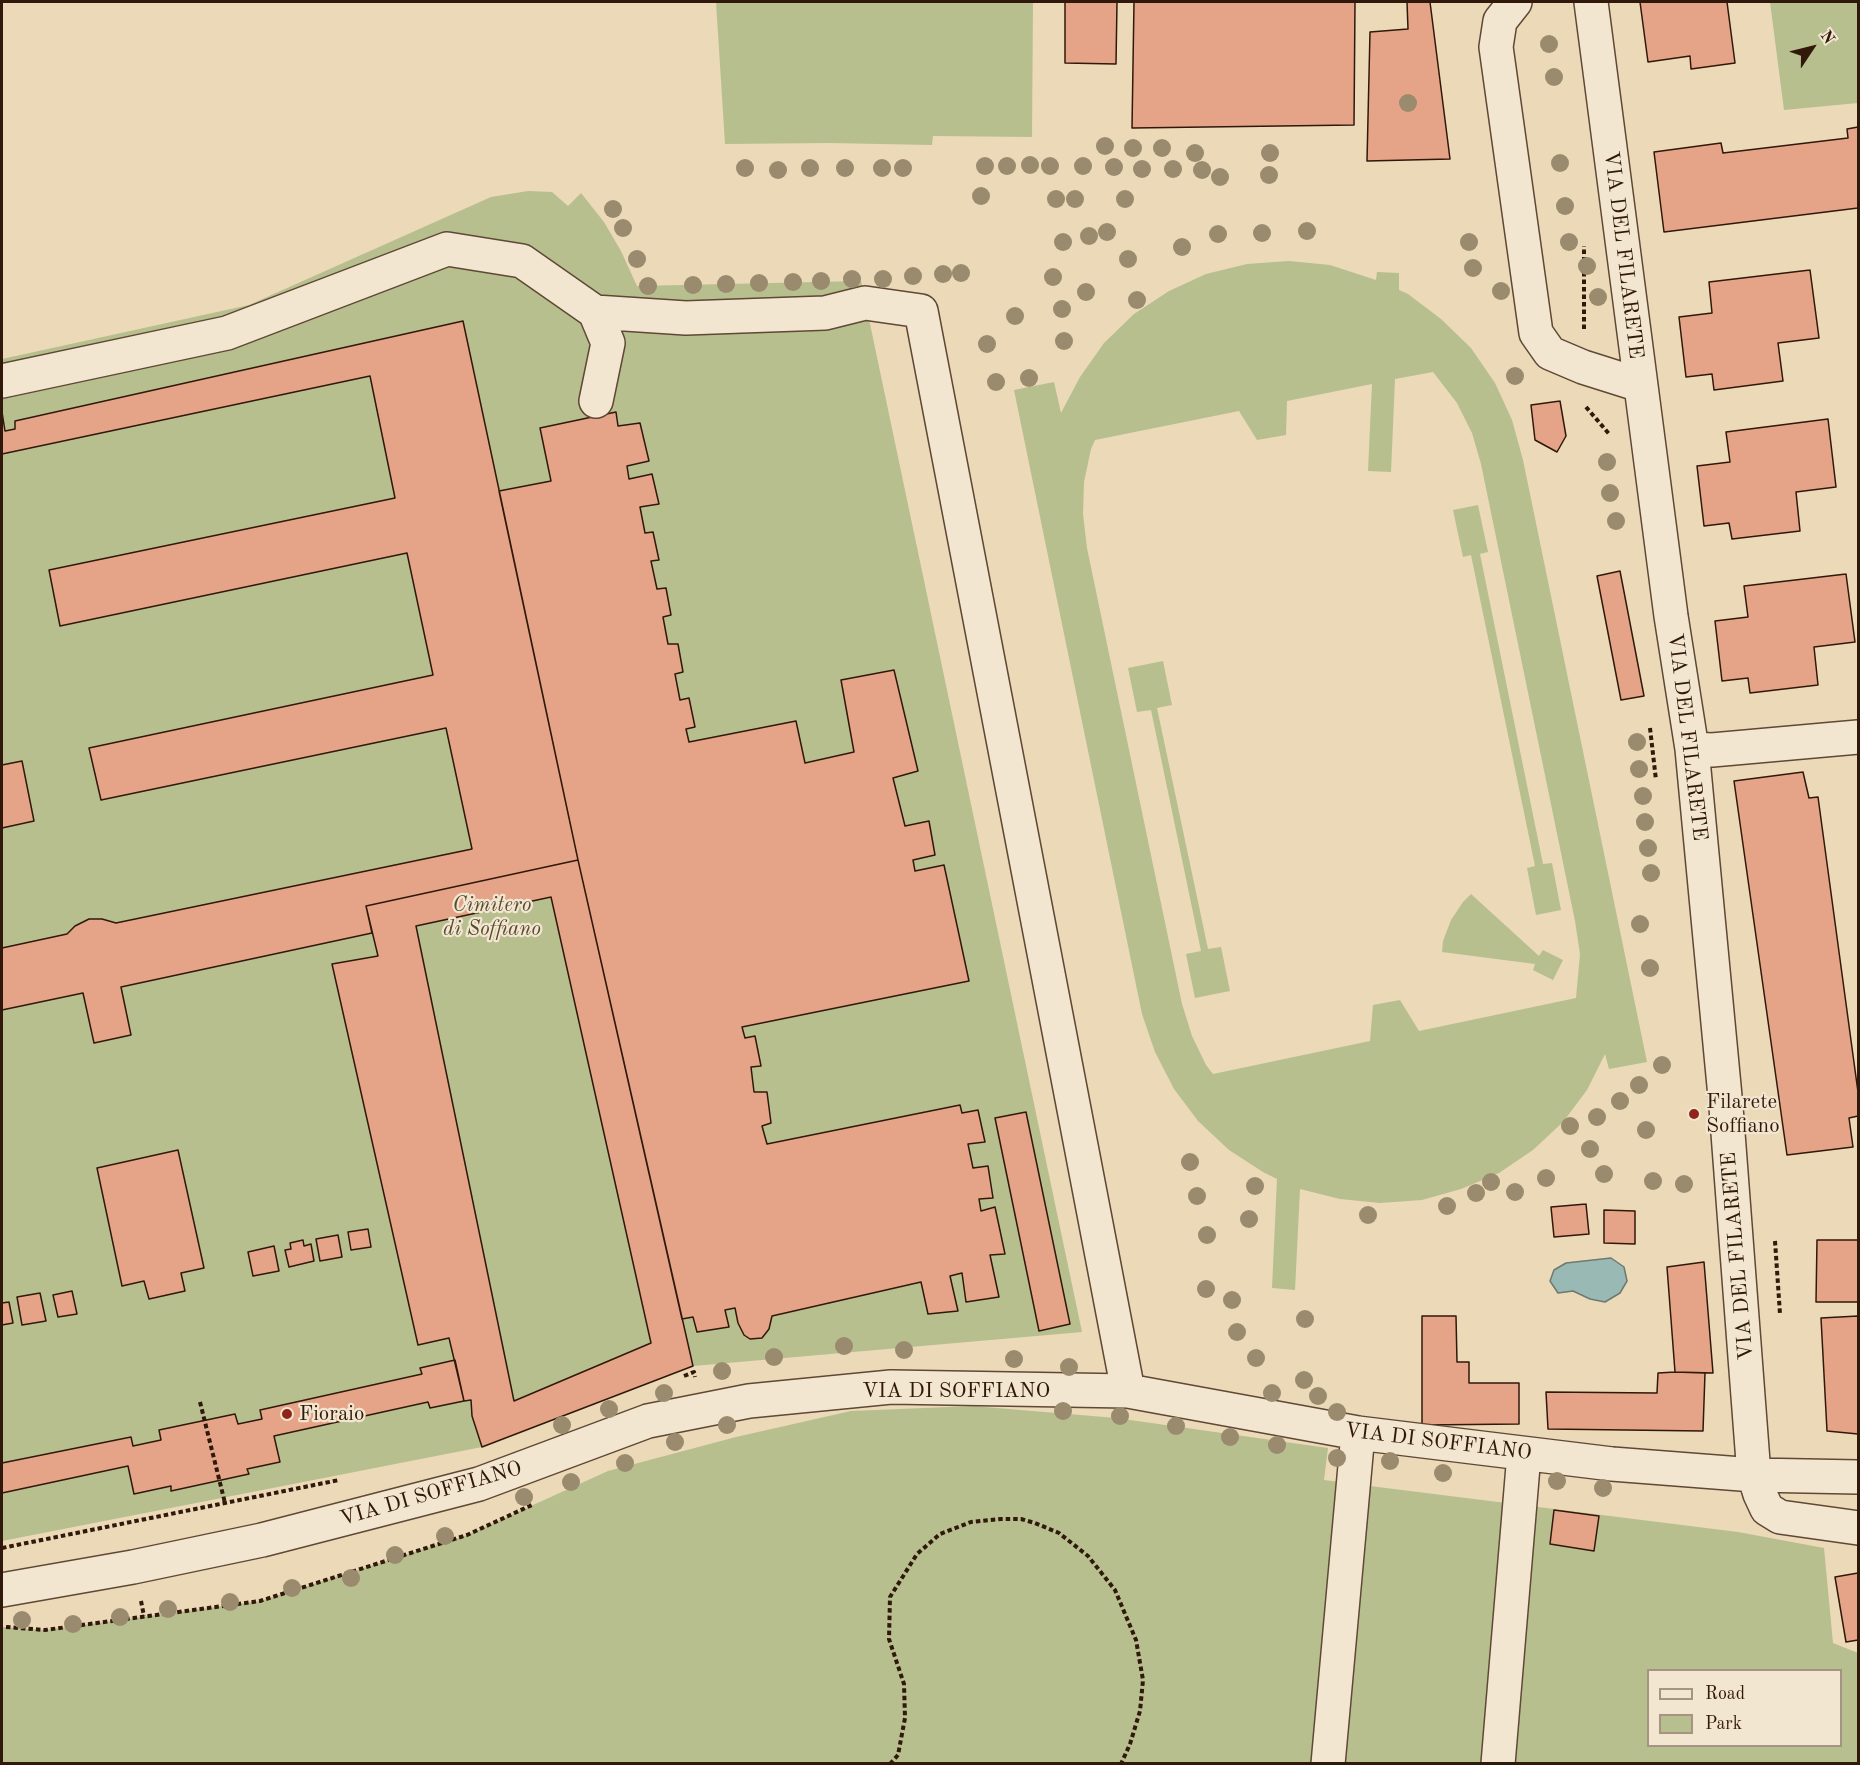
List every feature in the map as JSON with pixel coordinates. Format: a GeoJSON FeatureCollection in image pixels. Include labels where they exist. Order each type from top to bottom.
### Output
{"type":"FeatureCollection","features":[{"type":"Feature","properties":{"kind":"street"},"geometry":{"type":"LineString","coordinates":[[1515,2],[1500,21],[1496,47],[1536,333],[1550,352],[1583,368],[1640,385]]}},
{"type":"Feature","properties":{"kind":"street","name":"VIA DEL FILARETE"},"geometry":{"type":"LineString","coordinates":[[1591,2],[1671,616],[1692,749],[1726,1107],[1754,1475],[1767,1509],[1780,1517],[1858,1528]]}},
{"type":"Feature","properties":{"kind":"street"},"geometry":{"type":"LineString","coordinates":[[2,381],[227,333],[447,249],[522,261],[595,312],[687,318],[779,315],[825,313],[865,303],[921,311],[1128,1391]]}},
{"type":"Feature","properties":{"kind":"street"},"geometry":{"type":"LineString","coordinates":[[595,312],[608,343],[596,401]]}},
{"type":"Feature","properties":{"kind":"street"},"geometry":{"type":"LineString","coordinates":[[1692,749],[1712,750],[1858,737]]}},
{"type":"Feature","properties":{"kind":"street","name":"VIA DI SOFFIANO"},"geometry":{"type":"LineString","coordinates":[[2,1590],[133,1567],[274,1537],[478,1484],[648,1421],[749,1401],[891,1388],[1128,1391],[1358,1433],[1524,1454],[1612,1464],[1754,1475],[1858,1478]]}},
{"type":"Feature","properties":{"kind":"street"},"geometry":{"type":"LineString","coordinates":[[1328,1764],[1358,1433]]}},
{"type":"Feature","properties":{"kind":"street"},"geometry":{"type":"LineString","coordinates":[[1498,1764],[1524,1454]]}},
{"type":"Feature","properties":{"kind":"path"},"geometry":{"type":"LineString","coordinates":[[1584,244],[1583,403],[1610,434],[1612,445]]}},
{"type":"Feature","properties":{"kind":"path"},"geometry":{"type":"LineString","coordinates":[[1648,718],[1657,783]]}},
{"type":"Feature","properties":{"kind":"path"},"geometry":{"type":"LineString","coordinates":[[683,1376],[694,1372],[701,1411]]}},
{"type":"Feature","properties":{"kind":"path"},"geometry":{"type":"LineString","coordinates":[[200,1402],[225,1503]]}},
{"type":"Feature","properties":{"kind":"path"},"geometry":{"type":"LineString","coordinates":[[2,1548],[339,1480]]}},
{"type":"Feature","properties":{"kind":"path"},"geometry":{"type":"LineString","coordinates":[[2,1627],[45,1630],[260,1601],[467,1535],[543,1500]]}},
{"type":"Feature","properties":{"kind":"path"},"geometry":{"type":"LineString","coordinates":[[890,1764],[898,1755],[905,1718],[904,1684],[888,1639],[890,1597],[917,1554],[940,1534],[971,1522],[1001,1519],[1035,1523],[1059,1533],[1088,1556],[1115,1590],[1136,1640],[1143,1680],[1140,1711],[1121,1764]]}},
{"type":"Feature","properties":{"kind":"green space"},"geometry":{"type":"Polygon","coordinates":[[[716,2],[1033,2],[1032,137],[933,136],[932,145],[725,144],[716,2]]]}},
{"type":"Feature","properties":{"kind":"green space"},"geometry":{"type":"Polygon","coordinates":[[[1770,2],[1858,2],[1858,103],[1784,110],[1770,2]]]}},
{"type":"Feature","properties":{"kind":"green space","name":"Cimitero di Soffiano"},"geometry":{"type":"Polygon","coordinates":[[[528,191],[552,192],[568,206],[581,193],[604,222],[621,251],[637,286],[861,281],[1082,1332],[693,1366],[482,1447],[2,1541],[2,359],[249,305],[491,197],[528,191]]]}},
{"type":"Feature","properties":{"kind":"green space"},"geometry":{"type":"Polygon","coordinates":[[[1289,261],[1330,265],[1376,280],[1377,272],[1399,273],[1399,290],[1408,294],[1441,319],[1471,348],[1495,383],[1512,420],[1523,460],[1647,1062],[1609,1069],[1605,1054],[1587,1090],[1563,1122],[1533,1150],[1499,1173],[1461,1189],[1422,1200],[1380,1203],[1340,1199],[1300,1189],[1295,1290],[1272,1288],[1277,1179],[1229,1150],[1198,1121],[1174,1089],[1155,1052],[1142,1014],[1014,390],[1054,382],[1061,413],[1080,377],[1104,343],[1134,314],[1169,291],[1206,274],[1247,264],[1289,261]],[[1433,372],[1395,379],[1391,472],[1368,471],[1372,384],[1287,401],[1286,435],[1257,440],[1239,411],[1095,440],[1091,449],[1084,482],[1083,514],[1087,548],[1182,1004],[1192,1036],[1213,1074],[1370,1041],[1373,1005],[1400,1000],[1419,1031],[1576,998],[1580,954],[1575,921],[1481,464],[1472,433],[1457,403],[1433,372]]]}},
{"type":"Feature","properties":{"kind":"green space"},"geometry":{"type":"Polygon","coordinates":[[[1478,505],[1488,552],[1480,554],[1543,864],[1552,863],[1561,910],[1536,915],[1527,868],[1535,866],[1471,555],[1463,557],[1453,510],[1478,505]]]}},
{"type":"Feature","properties":{"kind":"green space"},"geometry":{"type":"Polygon","coordinates":[[[1163,661],[1172,705],[1157,708],[1208,949],[1221,947],[1230,991],[1195,998],[1186,954],[1201,951],[1151,710],[1137,712],[1128,668],[1163,661]]]}},
{"type":"Feature","properties":{"kind":"green space"},"geometry":{"type":"Polygon","coordinates":[[[1471,894],[1539,956],[1543,950],[1563,960],[1553,980],[1533,970],[1535,964],[1442,952],[1443,941],[1451,920],[1471,894]]]}},
{"type":"Feature","properties":{"kind":"green space"},"geometry":{"type":"Polygon","coordinates":[[[973,1406],[1116,1418],[1328,1448],[1324,1480],[1347,1483],[1311,1763],[2,1763],[2,1627],[45,1630],[260,1601],[467,1535],[608,1471],[736,1437],[851,1411],[973,1406]]]}},
{"type":"Feature","properties":{"kind":"green space"},"geometry":{"type":"Polygon","coordinates":[[[1370,1486],[1738,1532],[1824,1548],[1833,1643],[1858,1653],[1858,1763],[1345,1764],[1370,1486]]]}},
{"type":"Feature","properties":{"kind":"water"},"geometry":{"type":"Polygon","coordinates":[[[1611,1258],[1624,1267],[1627,1281],[1620,1293],[1605,1302],[1590,1299],[1573,1291],[1558,1293],[1550,1281],[1554,1270],[1566,1263],[1611,1258]]]}},
{"type":"Feature","properties":{"kind":"building"},"geometry":{"type":"Polygon","coordinates":[[[1065,2],[1117,2],[1116,64],[1065,63],[1065,2]]]}},
{"type":"Feature","properties":{"kind":"building"},"geometry":{"type":"Polygon","coordinates":[[[1134,2],[1355,2],[1354,125],[1132,128],[1134,2]]]}},
{"type":"Feature","properties":{"kind":"building"},"geometry":{"type":"Polygon","coordinates":[[[1407,2],[1430,2],[1450,159],[1367,161],[1370,32],[1408,29],[1407,2]]]}},
{"type":"Feature","properties":{"kind":"building"},"geometry":{"type":"Polygon","coordinates":[[[1640,2],[1727,2],[1735,63],[1691,69],[1690,56],[1648,62],[1640,2]]]}},
{"type":"Feature","properties":{"kind":"building"},"geometry":{"type":"Polygon","coordinates":[[[1858,127],[1858,208],[1664,232],[1654,152],[1721,143],[1723,153],[1848,138],[1847,129],[1858,127]]]}},
{"type":"Feature","properties":{"kind":"building"},"geometry":{"type":"Polygon","coordinates":[[[1810,270],[1819,338],[1778,343],[1783,381],[1714,390],[1712,374],[1686,377],[1679,317],[1712,313],[1709,282],[1810,270]]]}},
{"type":"Feature","properties":{"kind":"building"},"geometry":{"type":"Polygon","coordinates":[[[463,321],[578,860],[366,906],[372,933],[121,987],[131,1035],[94,1043],[83,993],[2,1010],[2,948],[67,934],[75,926],[89,919],[102,919],[116,923],[472,849],[446,728],[101,800],[89,748],[433,675],[407,553],[60,626],[49,570],[395,498],[370,376],[2,454],[2,412],[5,431],[15,429],[15,421],[463,321]]]}},
{"type":"Feature","properties":{"kind":"building"},"geometry":{"type":"Polygon","coordinates":[[[1560,401],[1566,436],[1557,452],[1535,440],[1531,405],[1560,401]]]}},
{"type":"Feature","properties":{"kind":"building"},"geometry":{"type":"Polygon","coordinates":[[[616,412],[618,426],[640,423],[649,461],[627,466],[629,479],[652,474],[659,504],[640,507],[645,533],[653,532],[659,560],[651,561],[657,589],[666,588],[671,615],[663,617],[668,644],[678,644],[683,672],[675,674],[680,700],[689,698],[695,727],[686,729],[689,742],[796,721],[805,763],[854,752],[841,680],[894,670],[918,771],[893,778],[905,826],[929,821],[935,855],[913,860],[915,871],[944,865],[969,981],[742,1027],[745,1038],[755,1036],[761,1066],[751,1067],[754,1092],[767,1092],[771,1123],[762,1126],[767,1144],[960,1105],[962,1113],[978,1110],[985,1142],[968,1144],[973,1168],[988,1166],[993,1198],[979,1199],[981,1211],[995,1207],[1005,1254],[990,1255],[999,1297],[966,1302],[962,1273],[950,1276],[958,1311],[928,1314],[921,1282],[772,1316],[769,1329],[762,1338],[750,1339],[744,1335],[738,1323],[735,1308],[725,1310],[729,1327],[697,1332],[693,1317],[682,1319],[578,860],[499,491],[551,481],[540,428],[616,412]]]}},
{"type":"Feature","properties":{"kind":"building"},"geometry":{"type":"Polygon","coordinates":[[[1828,419],[1836,487],[1796,492],[1800,531],[1732,539],[1729,523],[1704,526],[1697,466],[1730,462],[1726,432],[1828,419]]]}},
{"type":"Feature","properties":{"kind":"building"},"geometry":{"type":"Polygon","coordinates":[[[1620,571],[1644,696],[1621,700],[1597,576],[1620,571]]]}},
{"type":"Feature","properties":{"kind":"building"},"geometry":{"type":"Polygon","coordinates":[[[1846,574],[1855,642],[1814,647],[1818,685],[1750,693],[1748,678],[1722,681],[1715,621],[1748,617],[1744,586],[1846,574]]]}},
{"type":"Feature","properties":{"kind":"building"},"geometry":{"type":"Polygon","coordinates":[[[22,761],[34,821],[2,828],[2,765],[22,761]]]}},
{"type":"Feature","properties":{"kind":"building"},"geometry":{"type":"Polygon","coordinates":[[[1803,772],[1809,798],[1818,797],[1858,1092],[1858,1116],[1849,1118],[1853,1147],[1787,1155],[1734,781],[1803,772]]]}},
{"type":"Feature","properties":{"kind":"building"},"geometry":{"type":"Polygon","coordinates":[[[578,860],[693,1366],[482,1447],[472,1416],[471,1400],[464,1401],[449,1338],[418,1345],[332,964],[378,956],[366,906],[578,860]],[[551,897],[416,926],[514,1401],[651,1343],[551,897]]]}},
{"type":"Feature","properties":{"kind":"building"},"geometry":{"type":"Polygon","coordinates":[[[1026,1112],[1070,1324],[1039,1331],[995,1118],[1026,1112]]]}},
{"type":"Feature","properties":{"kind":"building"},"geometry":{"type":"Polygon","coordinates":[[[178,1150],[204,1268],[181,1273],[185,1291],[149,1299],[144,1281],[122,1286],[97,1168],[178,1150]]]}},
{"type":"Feature","properties":{"kind":"building"},"geometry":{"type":"Polygon","coordinates":[[[1586,1204],[1589,1234],[1554,1237],[1551,1207],[1586,1204]]]}},
{"type":"Feature","properties":{"kind":"building"},"geometry":{"type":"Polygon","coordinates":[[[1604,1210],[1635,1211],[1635,1244],[1604,1243],[1604,1210]]]}},
{"type":"Feature","properties":{"kind":"building"},"geometry":{"type":"Polygon","coordinates":[[[368,1229],[371,1247],[351,1250],[348,1232],[368,1229]]]}},
{"type":"Feature","properties":{"kind":"building"},"geometry":{"type":"Polygon","coordinates":[[[338,1235],[342,1257],[320,1261],[316,1239],[338,1235]]]}},
{"type":"Feature","properties":{"kind":"building"},"geometry":{"type":"Polygon","coordinates":[[[303,1240],[304,1246],[311,1244],[314,1261],[289,1267],[285,1250],[291,1249],[290,1243],[303,1240]]]}},
{"type":"Feature","properties":{"kind":"building"},"geometry":{"type":"Polygon","coordinates":[[[1817,1240],[1858,1240],[1858,1302],[1816,1302],[1817,1240]]]}},
{"type":"Feature","properties":{"kind":"building"},"geometry":{"type":"Polygon","coordinates":[[[274,1246],[279,1271],[253,1276],[248,1252],[274,1246]]]}},
{"type":"Feature","properties":{"kind":"building"},"geometry":{"type":"Polygon","coordinates":[[[1704,1262],[1713,1373],[1675,1372],[1667,1267],[1704,1262]]]}},
{"type":"Feature","properties":{"kind":"building"},"geometry":{"type":"Polygon","coordinates":[[[72,1291],[77,1314],[58,1317],[53,1295],[72,1291]]]}},
{"type":"Feature","properties":{"kind":"building"},"geometry":{"type":"Polygon","coordinates":[[[40,1293],[46,1321],[22,1325],[17,1297],[40,1293]]]}},
{"type":"Feature","properties":{"kind":"building"},"geometry":{"type":"Polygon","coordinates":[[[9,1302],[13,1323],[2,1325],[2,1303],[9,1302]]]}},
{"type":"Feature","properties":{"kind":"building"},"geometry":{"type":"Polygon","coordinates":[[[1422,1316],[1456,1316],[1457,1362],[1469,1362],[1469,1383],[1519,1383],[1519,1424],[1422,1425],[1422,1316]]]}},
{"type":"Feature","properties":{"kind":"building"},"geometry":{"type":"Polygon","coordinates":[[[1858,1316],[1858,1434],[1827,1431],[1821,1318],[1858,1316]]]}},
{"type":"Feature","properties":{"kind":"building"},"geometry":{"type":"Polygon","coordinates":[[[455,1360],[464,1401],[430,1408],[428,1402],[274,1436],[280,1462],[247,1469],[249,1474],[171,1491],[171,1486],[134,1494],[128,1466],[2,1493],[2,1463],[131,1437],[133,1446],[161,1440],[159,1430],[235,1414],[238,1424],[262,1419],[260,1410],[422,1374],[420,1368],[455,1360]]]}},
{"type":"Feature","properties":{"kind":"building"},"geometry":{"type":"Polygon","coordinates":[[[1658,1373],[1705,1373],[1703,1431],[1548,1429],[1546,1392],[1657,1393],[1658,1373]]]}},
{"type":"Feature","properties":{"kind":"building"},"geometry":{"type":"Polygon","coordinates":[[[1554,1510],[1599,1516],[1594,1551],[1550,1544],[1554,1510]]]}},
{"type":"Feature","properties":{"kind":"building"},"geometry":{"type":"Polygon","coordinates":[[[1858,1573],[1858,1640],[1846,1642],[1835,1577],[1858,1573]]]}},
{"type":"Feature","properties":{"kind":"place","name":"Filarete Soffiano"},"geometry":{"type":"Point","coordinates":[1694,1114]}},
{"type":"Feature","properties":{"kind":"place","name":"Fioraio"},"geometry":{"type":"Point","coordinates":[287,1414]}}]}
